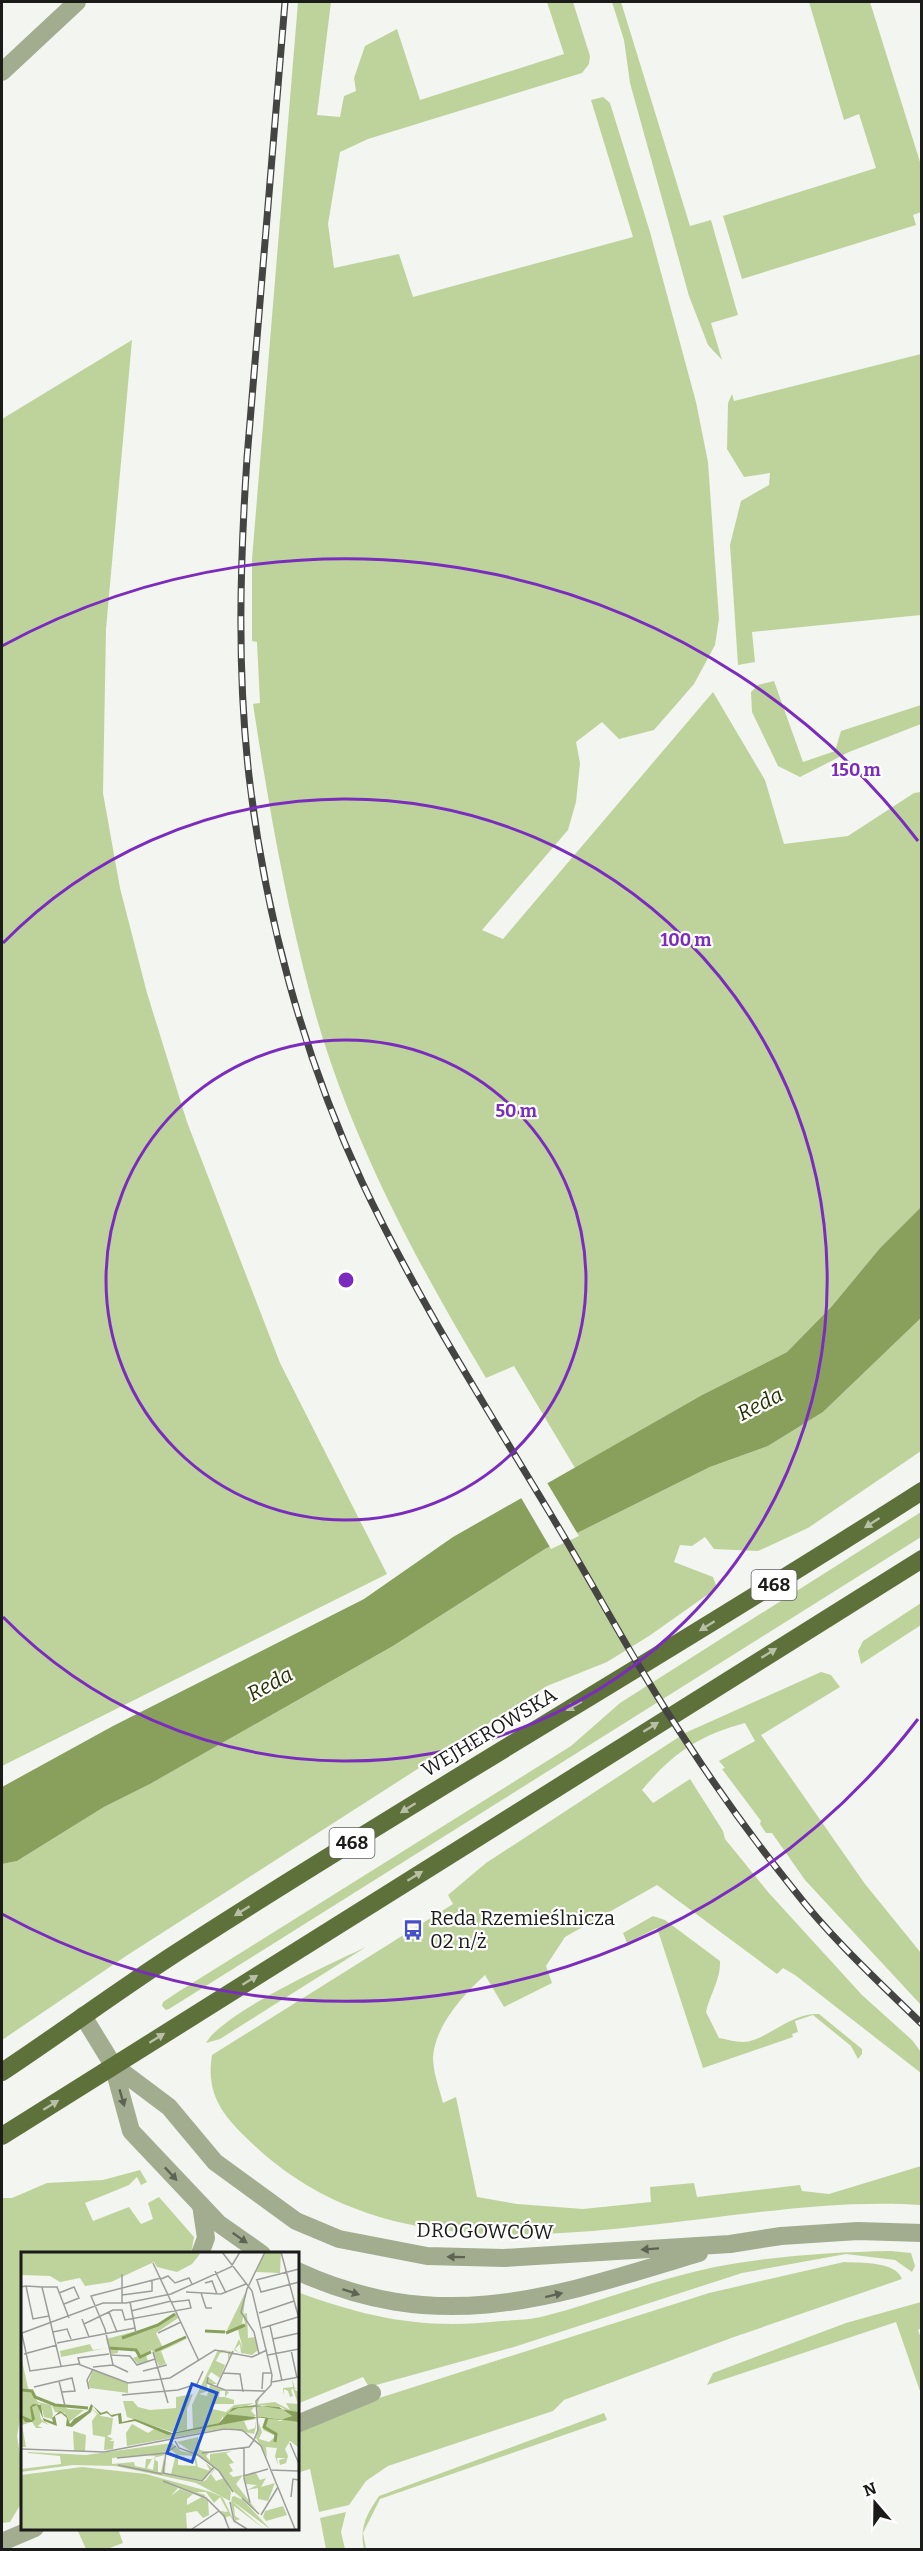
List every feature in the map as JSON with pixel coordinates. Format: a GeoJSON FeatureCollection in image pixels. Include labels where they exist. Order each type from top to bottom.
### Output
{"type":"FeatureCollection","features":[{"type":"Feature","properties":{"kind":"main road","name":"WEJHEROWSKA"},"geometry":{"type":"LineString","coordinates":[[2,2072],[186,1946],[526,1734],[625,1677],[921,1491]]}},
{"type":"Feature","properties":{"kind":"main road"},"geometry":{"type":"LineString","coordinates":[[2,2136],[921,1558]]}},
{"type":"Feature","properties":{"kind":"street"},"geometry":{"type":"LineString","coordinates":[[2,72],[77,2]]}},
{"type":"Feature","properties":{"kind":"street"},"geometry":{"type":"LineString","coordinates":[[83,2016],[113,2065],[131,2131],[218,2223],[259,2252]]}},
{"type":"Feature","properties":{"kind":"street","name":"DROGOWCÓW"},"geometry":{"type":"LineString","coordinates":[[113,2065],[169,2107],[215,2162],[297,2221],[339,2239],[427,2256],[504,2258],[730,2244],[781,2236],[858,2231],[921,2233]]}},
{"type":"Feature","properties":{"kind":"street"},"geometry":{"type":"LineString","coordinates":[[201,2205],[206,2238],[201,2252]]}},
{"type":"Feature","properties":{"kind":"street","name":"DROGOWCÓW"},"geometry":{"type":"LineString","coordinates":[[298,2271],[372,2299],[435,2307],[496,2306],[559,2294],[730,2244]]}},
{"type":"Feature","properties":{"kind":"street"},"geometry":{"type":"LineString","coordinates":[[298,2424],[372,2393]]}},
{"type":"Feature","properties":{"kind":"street"},"geometry":{"type":"LineString","coordinates":[[2,2542],[32,2530]]}},
{"type":"Feature","properties":{"kind":"shaded area"},"geometry":{"type":"Polygon","coordinates":[[[298,2],[331,2],[317,115],[340,117],[344,96],[356,91],[354,78],[365,46],[397,29],[420,100],[564,54],[547,2],[573,2],[590,56],[589,64],[582,73],[368,139],[340,152],[328,224],[334,268],[399,254],[413,297],[633,237],[591,100],[603,97],[610,103],[650,232],[696,402],[708,462],[719,619],[715,645],[694,684],[654,730],[619,739],[602,722],[576,742],[580,763],[576,802],[568,830],[482,930],[503,939],[713,692],[765,780],[784,844],[848,836],[914,793],[921,792],[921,1207],[880,1248],[832,1306],[787,1352],[702,1395],[575,1468],[514,1366],[486,1378],[433,1287],[384,1192],[343,1095],[325,1045],[301,958],[278,850],[253,704],[260,703],[257,642],[252,641],[252,559],[298,2]]]}},
{"type":"Feature","properties":{"kind":"shaded area"},"geometry":{"type":"Polygon","coordinates":[[[612,2],[621,2],[690,226],[711,220],[738,315],[711,323],[722,360],[708,345],[689,296],[630,83],[624,40],[612,2]]]}},
{"type":"Feature","properties":{"kind":"shaded area"},"geometry":{"type":"Polygon","coordinates":[[[809,2],[870,2],[921,165],[921,212],[913,215],[916,225],[742,279],[723,216],[876,168],[859,114],[844,120],[809,2]]]}},
{"type":"Feature","properties":{"kind":"shaded area"},"geometry":{"type":"Polygon","coordinates":[[[132,340],[106,629],[103,793],[120,888],[147,993],[187,1122],[280,1363],[387,1574],[2,1766],[2,419],[132,340]]]}},
{"type":"Feature","properties":{"kind":"shaded area"},"geometry":{"type":"Polygon","coordinates":[[[921,354],[921,615],[752,632],[755,662],[738,665],[730,545],[741,501],[769,485],[770,473],[744,477],[727,449],[728,403],[732,394],[734,401],[921,354]]]}},
{"type":"Feature","properties":{"kind":"shaded area"},"geometry":{"type":"Polygon","coordinates":[[[774,681],[803,762],[835,751],[841,731],[921,705],[921,724],[849,752],[800,777],[778,766],[752,712],[751,692],[758,685],[774,681]]]}},
{"type":"Feature","properties":{"kind":"shaded area"},"geometry":{"type":"Polygon","coordinates":[[[921,1318],[921,1451],[808,1528],[758,1551],[714,1549],[705,1537],[692,1546],[680,1545],[674,1562],[713,1577],[717,1588],[649,1636],[607,1662],[547,1686],[126,1956],[2,2040],[2,1864],[17,1861],[104,1807],[150,1784],[393,1646],[545,1549],[710,1467],[768,1446],[823,1412],[921,1318]]]}},
{"type":"Feature","properties":{"kind":"shaded area"},"geometry":{"type":"Polygon","coordinates":[[[921,1512],[921,1537],[169,2009],[166,2010],[162,2006],[163,2002],[178,1992],[571,1746],[620,1703],[921,1512]]]}},
{"type":"Feature","properties":{"kind":"shaded area"},"geometry":{"type":"Polygon","coordinates":[[[921,1603],[921,1625],[861,1664],[858,1651],[863,1641],[921,1603]]]}},
{"type":"Feature","properties":{"kind":"shaded area"},"geometry":{"type":"Polygon","coordinates":[[[821,1672],[831,1675],[840,1687],[761,1735],[865,1884],[921,1953],[921,2005],[805,1880],[772,1833],[766,1833],[760,1824],[761,1821],[722,1769],[725,1768],[719,1761],[755,1741],[745,1723],[700,1740],[676,1756],[642,1790],[653,1803],[690,1779],[723,1831],[725,1839],[768,1892],[862,1995],[912,2040],[921,2052],[921,2073],[795,1975],[783,1968],[777,1974],[657,1885],[565,1937],[546,1966],[552,1983],[504,2007],[485,1975],[451,2012],[439,2034],[433,2057],[436,2080],[443,2103],[456,2097],[477,2197],[517,2204],[583,2209],[651,2202],[650,2187],[694,2183],[697,2197],[800,2185],[802,2191],[829,2194],[921,2166],[921,2205],[839,2205],[576,2232],[489,2234],[405,2224],[327,2196],[256,2147],[227,2117],[215,2096],[212,2084],[212,2055],[453,1904],[448,1895],[486,1863],[685,1733],[821,1672]]]}},
{"type":"Feature","properties":{"kind":"shaded area"},"geometry":{"type":"Polygon","coordinates":[[[653,1916],[665,1920],[720,1961],[719,1974],[706,2012],[719,2038],[740,2042],[752,2040],[798,2017],[819,2014],[862,2049],[862,2054],[858,2059],[851,2046],[813,2015],[795,2021],[798,2032],[792,2034],[793,2037],[703,2068],[657,1928],[627,1943],[623,1933],[653,1916]]]}},
{"type":"Feature","properties":{"kind":"shaded area"},"geometry":{"type":"Polygon","coordinates":[[[366,1947],[220,2039],[206,2043],[216,2031],[255,2004],[305,1976],[366,1947]]]}},
{"type":"Feature","properties":{"kind":"shaded area"},"geometry":{"type":"Polygon","coordinates":[[[140,2170],[147,2182],[141,2185],[137,2177],[129,2185],[85,2203],[93,2221],[129,2207],[141,2224],[153,2219],[148,2203],[159,2197],[194,2237],[191,2252],[21,2252],[21,2413],[17,2436],[21,2461],[21,2504],[10,2522],[2,2523],[2,2198],[12,2198],[47,2183],[103,2180],[140,2170]]]}},
{"type":"Feature","properties":{"kind":"shaded area"},"geometry":{"type":"Polygon","coordinates":[[[847,2252],[911,2253],[915,2266],[912,2272],[895,2260],[846,2254],[742,2273],[514,2347],[369,2387],[363,2377],[298,2404],[298,2292],[348,2309],[397,2320],[447,2324],[473,2323],[541,2317],[715,2267],[803,2255],[847,2252]]]}},
{"type":"Feature","properties":{"kind":"shaded area"},"geometry":{"type":"Polygon","coordinates":[[[844,2262],[885,2266],[893,2269],[902,2279],[734,2337],[564,2400],[553,2411],[388,2466],[366,2481],[349,2505],[319,2512],[310,2469],[298,2473],[298,2432],[373,2400],[709,2293],[844,2262]]]}},
{"type":"Feature","properties":{"kind":"shaded area"},"geometry":{"type":"Polygon","coordinates":[[[921,2302],[921,2328],[918,2330],[921,2338],[921,2394],[896,2322],[707,2385],[713,2373],[846,2323],[921,2302]]]}},
{"type":"Feature","properties":{"kind":"shaded area"},"geometry":{"type":"Polygon","coordinates":[[[604,2413],[607,2420],[380,2499],[363,2533],[365,2521],[379,2496],[604,2413]]]}},
{"type":"Feature","properties":{"kind":"shaded area"},"geometry":{"type":"Polygon","coordinates":[[[346,2512],[341,2532],[345,2549],[326,2549],[320,2518],[346,2512]]]}},
{"type":"Feature","properties":{"kind":"shaded area"},"geometry":{"type":"Polygon","coordinates":[[[77,2530],[118,2530],[123,2543],[107,2549],[86,2549],[77,2530]]]}},
{"type":"Feature","properties":{"kind":"water","name":"Reda"},"geometry":{"type":"Polygon","coordinates":[[[921,1207],[921,1318],[823,1412],[768,1446],[710,1467],[545,1549],[393,1646],[150,1784],[104,1807],[17,1861],[2,1864],[2,1787],[113,1726],[364,1599],[453,1537],[702,1395],[787,1352],[832,1306],[880,1248],[921,1207]]]}},
{"type":"Feature","properties":{"kind":"pier"},"geometry":{"type":"Polygon","coordinates":[[[546,1481],[579,1536],[551,1549],[520,1496],[546,1481]]]}},
{"type":"Feature","properties":{"kind":"railway"},"geometry":{"type":"LineString","coordinates":[[285,2],[247,458],[241,577],[241,657],[245,736],[256,828],[265,880],[289,984],[322,1085],[341,1134],[384,1228],[458,1361],[657,1695],[727,1802],[794,1890],[840,1943],[922,2024]]}},
{"type":"Feature","properties":{"kind":"place","name":"Reda Rzemieślnicza 02 n/ż"},"geometry":{"type":"Point","coordinates":[413,1930]}}]}
